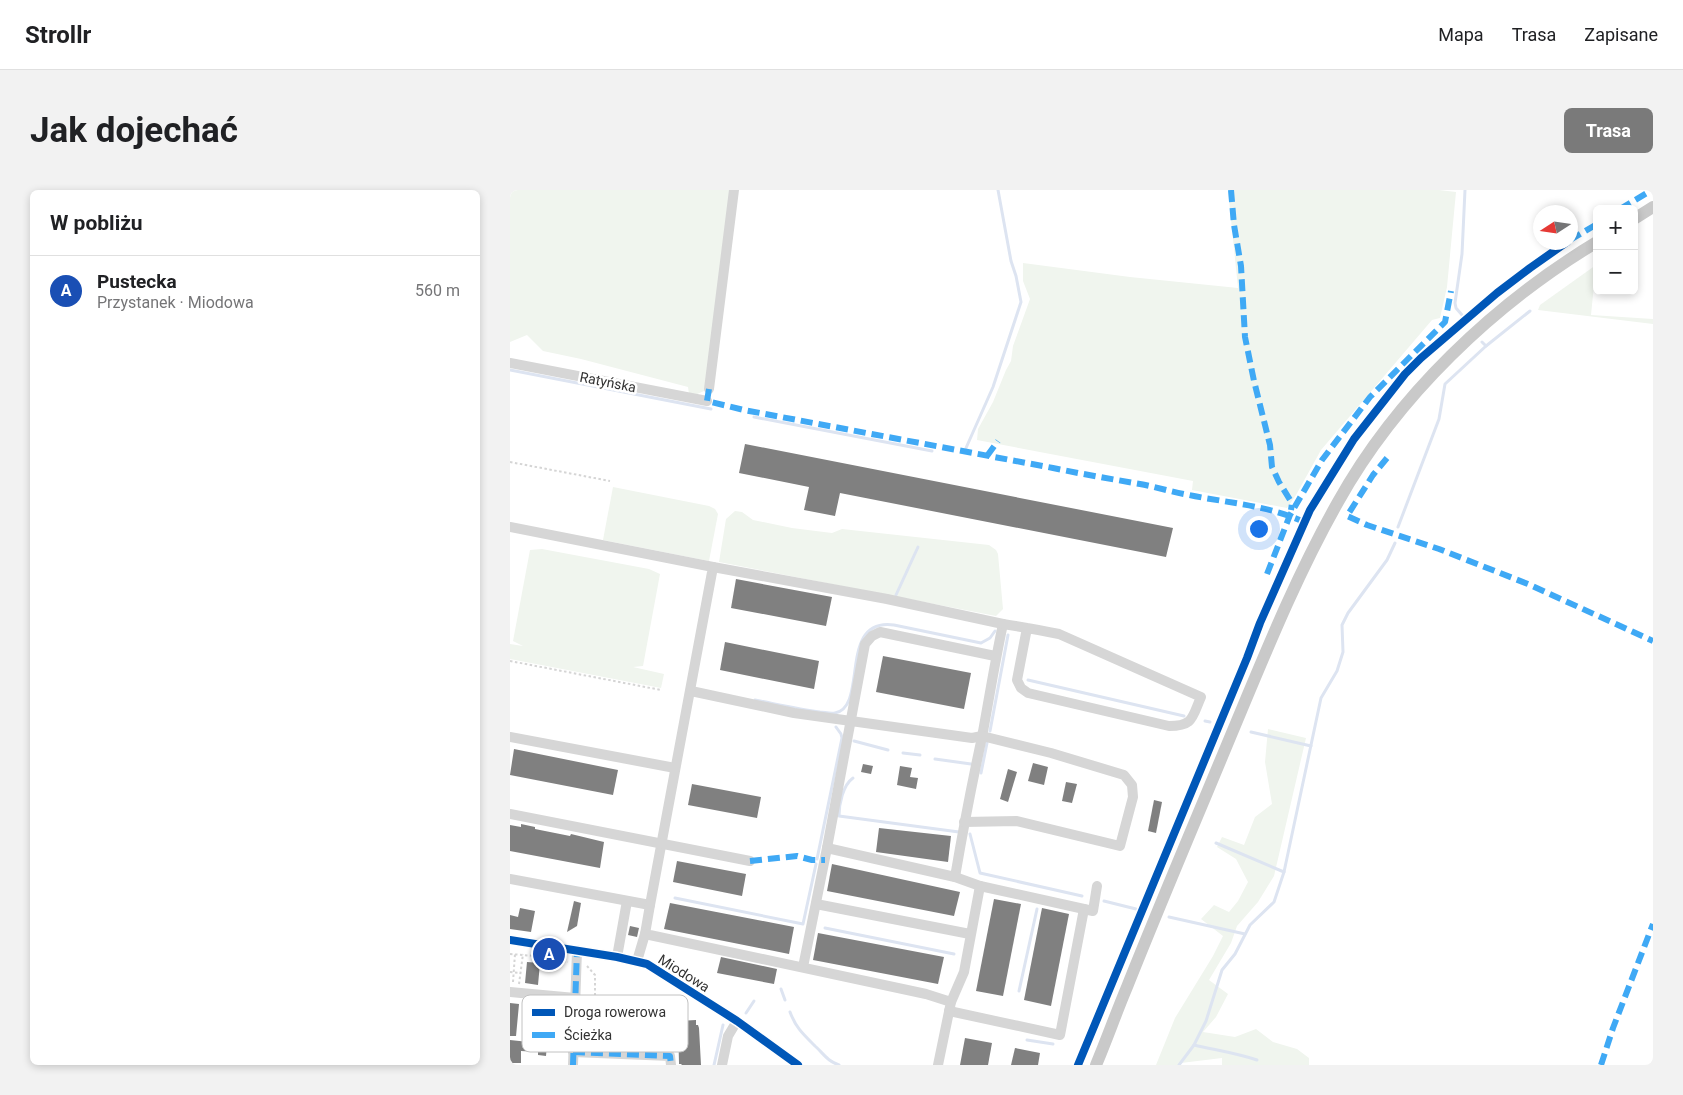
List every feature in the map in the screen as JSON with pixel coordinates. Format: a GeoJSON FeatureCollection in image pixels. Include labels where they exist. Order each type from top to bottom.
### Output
{"type":"FeatureCollection","features":[{"type":"Feature","properties":{"kind":"main road"},"geometry":{"type":"LineString","coordinates":[[1638,216],[1653,207]]}},
{"type":"Feature","properties":{"kind":"main road"},"geometry":{"type":"LineString","coordinates":[[1096,1065],[1126,987],[1271,640],[1307,558],[1339,500],[1376,443],[1420,388],[1456,350],[1514,298],[1593,245]]}},
{"type":"Feature","properties":{"kind":"street"},"geometry":{"type":"LineString","coordinates":[[709,389],[734,190]]}},
{"type":"Feature","properties":{"kind":"street","name":"Ratyńska"},"geometry":{"type":"LineString","coordinates":[[510,363],[707,401]]}},
{"type":"Feature","properties":{"kind":"street"},"geometry":{"type":"LineString","coordinates":[[510,527],[1059,634],[1201,697],[1193,715],[1188,723],[1182,726],[1169,726],[1028,693],[1021,688],[1017,680],[1028,628]]}},
{"type":"Feature","properties":{"kind":"street"},"geometry":{"type":"LineString","coordinates":[[637,961],[645,934],[660,844],[713,567]]}},
{"type":"Feature","properties":{"kind":"street"},"geometry":{"type":"LineString","coordinates":[[956,876],[964,822],[1003,624]]}},
{"type":"Feature","properties":{"kind":"street"},"geometry":{"type":"LineString","coordinates":[[803,967],[865,644],[872,636],[880,632],[996,656]]}},
{"type":"Feature","properties":{"kind":"street"},"geometry":{"type":"LineString","coordinates":[[690,691],[794,713],[972,738],[982,736],[1124,774],[1132,785],[1133,797],[1120,846],[1017,821],[964,822]]}},
{"type":"Feature","properties":{"kind":"street"},"geometry":{"type":"LineString","coordinates":[[510,737],[675,768]]}},
{"type":"Feature","properties":{"kind":"street"},"geometry":{"type":"LineString","coordinates":[[510,814],[750,861]]}},
{"type":"Feature","properties":{"kind":"street"},"geometry":{"type":"LineString","coordinates":[[827,848],[956,876],[980,886],[1093,911],[1097,886]]}},
{"type":"Feature","properties":{"kind":"street"},"geometry":{"type":"LineString","coordinates":[[510,879],[650,905]]}},
{"type":"Feature","properties":{"kind":"street"},"geometry":{"type":"LineString","coordinates":[[938,1065],[950,1007],[964,972],[980,886]]}},
{"type":"Feature","properties":{"kind":"street"},"geometry":{"type":"LineString","coordinates":[[617,957],[627,901]]}},
{"type":"Feature","properties":{"kind":"street"},"geometry":{"type":"LineString","coordinates":[[816,904],[970,934]]}},
{"type":"Feature","properties":{"kind":"street"},"geometry":{"type":"LineString","coordinates":[[645,934],[926,994],[950,1007],[1060,1036],[1084,909]]}},
{"type":"Feature","properties":{"kind":"street","name":"Miodowa"},"geometry":{"type":"LineString","coordinates":[[510,940],[617,957],[637,961],[654,968],[737,1021],[798,1065]]}},
{"type":"Feature","properties":{"kind":"street"},"geometry":{"type":"LineString","coordinates":[[575,995],[577,950]]}},
{"type":"Feature","properties":{"kind":"street"},"geometry":{"type":"LineString","coordinates":[[513,993],[544,995]]}},
{"type":"Feature","properties":{"kind":"street"},"geometry":{"type":"LineString","coordinates":[[722,1065],[728,1036],[737,1021]]}},
{"type":"Feature","properties":{"kind":"street"},"geometry":{"type":"LineString","coordinates":[[573,1065],[573,1052],[670,1056],[671,1065]]}},
{"type":"Feature","properties":{"kind":"path"},"geometry":{"type":"LineString","coordinates":[[510,462],[610,481]]}},
{"type":"Feature","properties":{"kind":"path"},"geometry":{"type":"LineString","coordinates":[[510,661],[661,690]]}},
{"type":"Feature","properties":{"kind":"path"},"geometry":{"type":"LineString","coordinates":[[513,993],[521,973],[524,942]]}},
{"type":"Feature","properties":{"kind":"path"},"geometry":{"type":"LineString","coordinates":[[510,954],[555,957],[560,961],[568,962]]}},
{"type":"Feature","properties":{"kind":"path"},"geometry":{"type":"LineString","coordinates":[[513,993],[512,972],[515,954]]}},
{"type":"Feature","properties":{"kind":"path"},"geometry":{"type":"LineString","coordinates":[[586,964],[595,975],[595,995]]}},
{"type":"Feature","properties":{"kind":"path"},"geometry":{"type":"LineString","coordinates":[[512,972],[521,973]]}},
{"type":"Feature","properties":{"kind":"shaded area"},"geometry":{"type":"Polygon","coordinates":[[[510,190],[730,190],[704,391],[695,395],[689,394],[688,387],[543,351],[527,335],[510,342],[510,190]]]}},
{"type":"Feature","properties":{"kind":"shaded area"},"geometry":{"type":"Polygon","coordinates":[[[1228,190],[1439,190],[1456,192],[1447,287],[1440,318],[1432,320],[1321,450],[1287,508],[1192,490],[1193,481],[977,440],[978,429],[993,402],[1011,361],[1013,346],[1030,299],[1023,281],[1023,263],[1130,277],[1238,288],[1228,190]]]}},
{"type":"Feature","properties":{"kind":"shaded area"},"geometry":{"type":"Polygon","coordinates":[[[1593,267],[1591,315],[1653,319],[1653,324],[1538,310],[1540,305],[1593,267]]]}},
{"type":"Feature","properties":{"kind":"shaded area"},"geometry":{"type":"Polygon","coordinates":[[[613,487],[709,506],[715,509],[718,514],[709,561],[603,540],[613,487]]]}},
{"type":"Feature","properties":{"kind":"shaded area"},"geometry":{"type":"Polygon","coordinates":[[[735,511],[742,512],[753,520],[792,528],[832,533],[842,529],[989,545],[998,554],[1003,609],[996,616],[719,562],[726,519],[735,511]]]}},
{"type":"Feature","properties":{"kind":"shaded area"},"geometry":{"type":"Polygon","coordinates":[[[542,549],[649,569],[660,574],[643,666],[633,667],[664,674],[661,688],[510,659],[510,644],[523,646],[513,641],[530,550],[542,549]]]}},
{"type":"Feature","properties":{"kind":"shaded area"},"geometry":{"type":"Polygon","coordinates":[[[1268,729],[1306,738],[1274,876],[1258,902],[1237,926],[1231,943],[1209,980],[1228,994],[1216,1017],[1203,1032],[1235,1037],[1256,1029],[1273,1042],[1297,1049],[1309,1058],[1309,1065],[1222,1065],[1222,1058],[1181,1063],[1179,1065],[1156,1065],[1175,1018],[1223,936],[1201,919],[1214,905],[1229,912],[1238,901],[1248,882],[1236,859],[1217,847],[1222,837],[1244,845],[1255,817],[1272,804],[1265,762],[1268,729]]]}},
{"type":"Feature","properties":{"kind":"building"},"geometry":{"type":"Polygon","coordinates":[[[745,444],[1173,528],[1166,557],[840,493],[835,516],[804,510],[809,487],[739,473],[745,444]]]}},
{"type":"Feature","properties":{"kind":"building"},"geometry":{"type":"Polygon","coordinates":[[[736,579],[832,597],[826,626],[731,608],[736,579]]]}},
{"type":"Feature","properties":{"kind":"building"},"geometry":{"type":"Polygon","coordinates":[[[725,642],[819,661],[814,689],[720,670],[725,642]]]}},
{"type":"Feature","properties":{"kind":"building"},"geometry":{"type":"Polygon","coordinates":[[[883,656],[971,673],[964,709],[876,692],[883,656]]]}},
{"type":"Feature","properties":{"kind":"building"},"geometry":{"type":"Polygon","coordinates":[[[514,749],[618,770],[613,795],[510,775],[514,749]]]}},
{"type":"Feature","properties":{"kind":"building"},"geometry":{"type":"Polygon","coordinates":[[[1033,763],[1048,767],[1044,785],[1028,781],[1033,763]]]}},
{"type":"Feature","properties":{"kind":"building"},"geometry":{"type":"Polygon","coordinates":[[[863,764],[873,766],[871,774],[861,772],[863,764]]]}},
{"type":"Feature","properties":{"kind":"building"},"geometry":{"type":"Polygon","coordinates":[[[900,766],[912,768],[910,777],[918,778],[916,789],[897,785],[900,766]]]}},
{"type":"Feature","properties":{"kind":"building"},"geometry":{"type":"Polygon","coordinates":[[[1008,769],[1017,772],[1008,802],[1000,799],[1008,769]]]}},
{"type":"Feature","properties":{"kind":"building"},"geometry":{"type":"Polygon","coordinates":[[[1066,782],[1077,784],[1072,803],[1062,801],[1066,782]]]}},
{"type":"Feature","properties":{"kind":"building"},"geometry":{"type":"Polygon","coordinates":[[[692,784],[761,797],[757,818],[688,805],[692,784]]]}},
{"type":"Feature","properties":{"kind":"building"},"geometry":{"type":"Polygon","coordinates":[[[1154,800],[1162,802],[1156,833],[1148,831],[1154,800]]]}},
{"type":"Feature","properties":{"kind":"building"},"geometry":{"type":"Polygon","coordinates":[[[521,824],[535,827],[535,829],[570,836],[571,834],[604,842],[600,868],[510,851],[510,825],[521,827],[521,824]]]}},
{"type":"Feature","properties":{"kind":"building"},"geometry":{"type":"Polygon","coordinates":[[[879,828],[951,836],[948,862],[876,852],[879,828]]]}},
{"type":"Feature","properties":{"kind":"building"},"geometry":{"type":"Polygon","coordinates":[[[677,861],[746,874],[742,896],[673,882],[677,861]]]}},
{"type":"Feature","properties":{"kind":"building"},"geometry":{"type":"Polygon","coordinates":[[[832,864],[960,892],[954,916],[827,891],[832,864]]]}},
{"type":"Feature","properties":{"kind":"building"},"geometry":{"type":"Polygon","coordinates":[[[994,899],[1021,904],[1003,996],[976,991],[994,899]]]}},
{"type":"Feature","properties":{"kind":"building"},"geometry":{"type":"Polygon","coordinates":[[[574,901],[581,903],[577,926],[567,932],[574,901]]]}},
{"type":"Feature","properties":{"kind":"building"},"geometry":{"type":"Polygon","coordinates":[[[670,903],[794,927],[789,954],[664,929],[670,903]]]}},
{"type":"Feature","properties":{"kind":"building"},"geometry":{"type":"Polygon","coordinates":[[[520,908],[535,911],[531,932],[510,929],[510,915],[518,917],[520,908]]]}},
{"type":"Feature","properties":{"kind":"building"},"geometry":{"type":"Polygon","coordinates":[[[1042,908],[1069,914],[1051,1006],[1024,1000],[1042,908]]]}},
{"type":"Feature","properties":{"kind":"building"},"geometry":{"type":"Polygon","coordinates":[[[630,926],[639,928],[637,937],[628,935],[630,926]]]}},
{"type":"Feature","properties":{"kind":"building"},"geometry":{"type":"Polygon","coordinates":[[[818,933],[944,957],[938,984],[813,960],[818,933]]]}},
{"type":"Feature","properties":{"kind":"building"},"geometry":{"type":"Polygon","coordinates":[[[721,957],[777,969],[774,984],[717,973],[721,957]]]}},
{"type":"Feature","properties":{"kind":"building"},"geometry":{"type":"Polygon","coordinates":[[[527,962],[540,963],[538,985],[525,983],[527,962]]]}},
{"type":"Feature","properties":{"kind":"building"},"geometry":{"type":"Polygon","coordinates":[[[510,1003],[519,1004],[516,1036],[510,1036],[510,1003]]]}},
{"type":"Feature","properties":{"kind":"building"},"geometry":{"type":"Polygon","coordinates":[[[688,1020],[696,1020],[696,1025],[699,1028],[701,1065],[679,1064],[679,1052],[688,1052],[688,1020]]]}},
{"type":"Feature","properties":{"kind":"building"},"geometry":{"type":"Polygon","coordinates":[[[965,1038],[992,1043],[988,1065],[960,1065],[965,1038]]]}},
{"type":"Feature","properties":{"kind":"building"},"geometry":{"type":"Polygon","coordinates":[[[510,1040],[522,1041],[521,1063],[510,1063],[510,1040]]]}},
{"type":"Feature","properties":{"kind":"building"},"geometry":{"type":"Polygon","coordinates":[[[1015,1048],[1040,1053],[1038,1065],[1011,1065],[1015,1048]]]}},
{"type":"Feature","properties":{"kind":"building"},"geometry":{"type":"Polygon","coordinates":[[[538,1052],[546,1052],[546,1056],[538,1055],[538,1052]]]}},
{"type":"Feature","properties":{"kind":"waterway"},"geometry":{"type":"LineString","coordinates":[[966,448],[993,387],[1021,302],[1011,261],[998,190]]}},
{"type":"Feature","properties":{"kind":"waterway"},"geometry":{"type":"LineString","coordinates":[[1462,315],[1456,308],[1455,303],[1462,254],[1465,190]]}},
{"type":"Feature","properties":{"kind":"waterway"},"geometry":{"type":"LineString","coordinates":[[1486,346],[1530,311]]}},
{"type":"Feature","properties":{"kind":"waterway"},"geometry":{"type":"LineString","coordinates":[[1398,527],[1439,419],[1445,384],[1486,346],[1482,342]]}},
{"type":"Feature","properties":{"kind":"waterway"},"geometry":{"type":"LineString","coordinates":[[510,370],[711,409]]}},
{"type":"Feature","properties":{"kind":"waterway"},"geometry":{"type":"LineString","coordinates":[[754,417],[932,451]]}},
{"type":"Feature","properties":{"kind":"waterway"},"geometry":{"type":"LineString","coordinates":[[1179,1065],[1194,1045],[1206,1021],[1222,970],[1235,954],[1250,925],[1274,902],[1284,872],[1321,698],[1337,671],[1343,652],[1342,625],[1348,613],[1387,560],[1395,543]]}},
{"type":"Feature","properties":{"kind":"waterway"},"geometry":{"type":"LineString","coordinates":[[896,595],[918,547]]}},
{"type":"Feature","properties":{"kind":"waterway"},"geometry":{"type":"LineString","coordinates":[[755,700],[829,713],[835,713],[845,707],[851,696],[859,648],[866,635],[876,626],[894,625],[981,643],[990,638],[995,631]]}},
{"type":"Feature","properties":{"kind":"waterway"},"geometry":{"type":"LineString","coordinates":[[990,731],[1008,635]]}},
{"type":"Feature","properties":{"kind":"waterway"},"geometry":{"type":"LineString","coordinates":[[1028,680],[1184,716]]}},
{"type":"Feature","properties":{"kind":"waterway"},"geometry":{"type":"LineString","coordinates":[[1205,721],[1210,722]]}},
{"type":"Feature","properties":{"kind":"waterway"},"geometry":{"type":"LineString","coordinates":[[817,859],[842,738],[836,727]]}},
{"type":"Feature","properties":{"kind":"waterway"},"geometry":{"type":"LineString","coordinates":[[1251,732],[1311,746]]}},
{"type":"Feature","properties":{"kind":"waterway"},"geometry":{"type":"LineString","coordinates":[[854,741],[888,750]]}},
{"type":"Feature","properties":{"kind":"waterway"},"geometry":{"type":"LineString","coordinates":[[981,773],[987,743]]}},
{"type":"Feature","properties":{"kind":"waterway"},"geometry":{"type":"LineString","coordinates":[[903,753],[920,755]]}},
{"type":"Feature","properties":{"kind":"waterway"},"geometry":{"type":"LineString","coordinates":[[935,759],[971,764]]}},
{"type":"Feature","properties":{"kind":"waterway"},"geometry":{"type":"LineString","coordinates":[[853,778],[842,795],[839,816],[959,832]]}},
{"type":"Feature","properties":{"kind":"waterway"},"geometry":{"type":"LineString","coordinates":[[970,834],[980,873],[1082,896]]}},
{"type":"Feature","properties":{"kind":"waterway"},"geometry":{"type":"LineString","coordinates":[[1216,843],[1284,872]]}},
{"type":"Feature","properties":{"kind":"waterway"},"geometry":{"type":"LineString","coordinates":[[675,898],[803,924],[816,864]]}},
{"type":"Feature","properties":{"kind":"waterway"},"geometry":{"type":"LineString","coordinates":[[1104,901],[1136,909]]}},
{"type":"Feature","properties":{"kind":"waterway"},"geometry":{"type":"LineString","coordinates":[[1019,991],[1037,909]]}},
{"type":"Feature","properties":{"kind":"waterway"},"geometry":{"type":"LineString","coordinates":[[1169,917],[1245,934]]}},
{"type":"Feature","properties":{"kind":"waterway"},"geometry":{"type":"LineString","coordinates":[[825,928],[954,954]]}},
{"type":"Feature","properties":{"kind":"waterway"},"geometry":{"type":"LineString","coordinates":[[781,989],[785,1000]]}},
{"type":"Feature","properties":{"kind":"waterway"},"geometry":{"type":"LineString","coordinates":[[746,1013],[754,1001]]}},
{"type":"Feature","properties":{"kind":"waterway"},"geometry":{"type":"LineString","coordinates":[[790,1012],[797,1027],[803,1034],[829,1059],[839,1065]]}},
{"type":"Feature","properties":{"kind":"waterway"},"geometry":{"type":"LineString","coordinates":[[714,1065],[723,1025]]}},
{"type":"Feature","properties":{"kind":"waterway"},"geometry":{"type":"LineString","coordinates":[[1027,1040],[1053,1044]]}},
{"type":"Feature","properties":{"kind":"waterway"},"geometry":{"type":"LineString","coordinates":[[1194,1045],[1257,1060]]}},
{"type":"Feature","properties":{"kind":"marked path"},"geometry":{"type":"LineString","coordinates":[[1231,190],[1234,225],[1241,266],[1245,337],[1270,445],[1272,467],[1292,503],[1291,510]]}},
{"type":"Feature","properties":{"kind":"marked path"},"geometry":{"type":"LineString","coordinates":[[1627,205],[1652,190]]}},
{"type":"Feature","properties":{"kind":"marked path"},"geometry":{"type":"LineString","coordinates":[[1578,235],[1593,226]]}},
{"type":"Feature","properties":{"kind":"marked path"},"geometry":{"type":"LineString","coordinates":[[1267,574],[1290,515],[1322,460],[1370,397],[1445,322],[1451,291]]}},
{"type":"Feature","properties":{"kind":"marked path"},"geometry":{"type":"LineString","coordinates":[[709,389],[707,401],[744,410],[1247,505],[1290,516],[1304,522]]}},
{"type":"Feature","properties":{"kind":"marked path"},"geometry":{"type":"LineString","coordinates":[[987,456],[998,441]]}},
{"type":"Feature","properties":{"kind":"marked path"},"geometry":{"type":"LineString","coordinates":[[1387,458],[1373,475],[1347,516],[1528,584],[1653,641]]}},
{"type":"Feature","properties":{"kind":"marked path"},"geometry":{"type":"LineString","coordinates":[[750,861],[797,856],[812,860],[825,860]]}},
{"type":"Feature","properties":{"kind":"marked path"},"geometry":{"type":"LineString","coordinates":[[1601,1065],[1613,1028],[1653,924]]}},
{"type":"Feature","properties":{"kind":"marked path"},"geometry":{"type":"LineString","coordinates":[[575,995],[577,950]]}},
{"type":"Feature","properties":{"kind":"marked path"},"geometry":{"type":"LineString","coordinates":[[573,1052],[670,1056],[671,1065]]}},
{"type":"Feature","properties":{"kind":"marked path"},"geometry":{"type":"LineString","coordinates":[[573,1052],[573,1065]]}},
{"type":"Feature","properties":{"kind":"cycle path"},"geometry":{"type":"LineString","coordinates":[[1078,1065],[1260,623],[1310,510],[1354,439],[1405,374],[1497,293],[1556,250]]}},
{"type":"Feature","properties":{"kind":"cycle path"},"geometry":{"type":"LineString","coordinates":[[510,940],[617,957],[647,964],[737,1021],[798,1065]]}},
{"type":"Feature","properties":{"kind":"place","name":"Pustecka"},"geometry":{"type":"Point","coordinates":[549,954]}}]}
